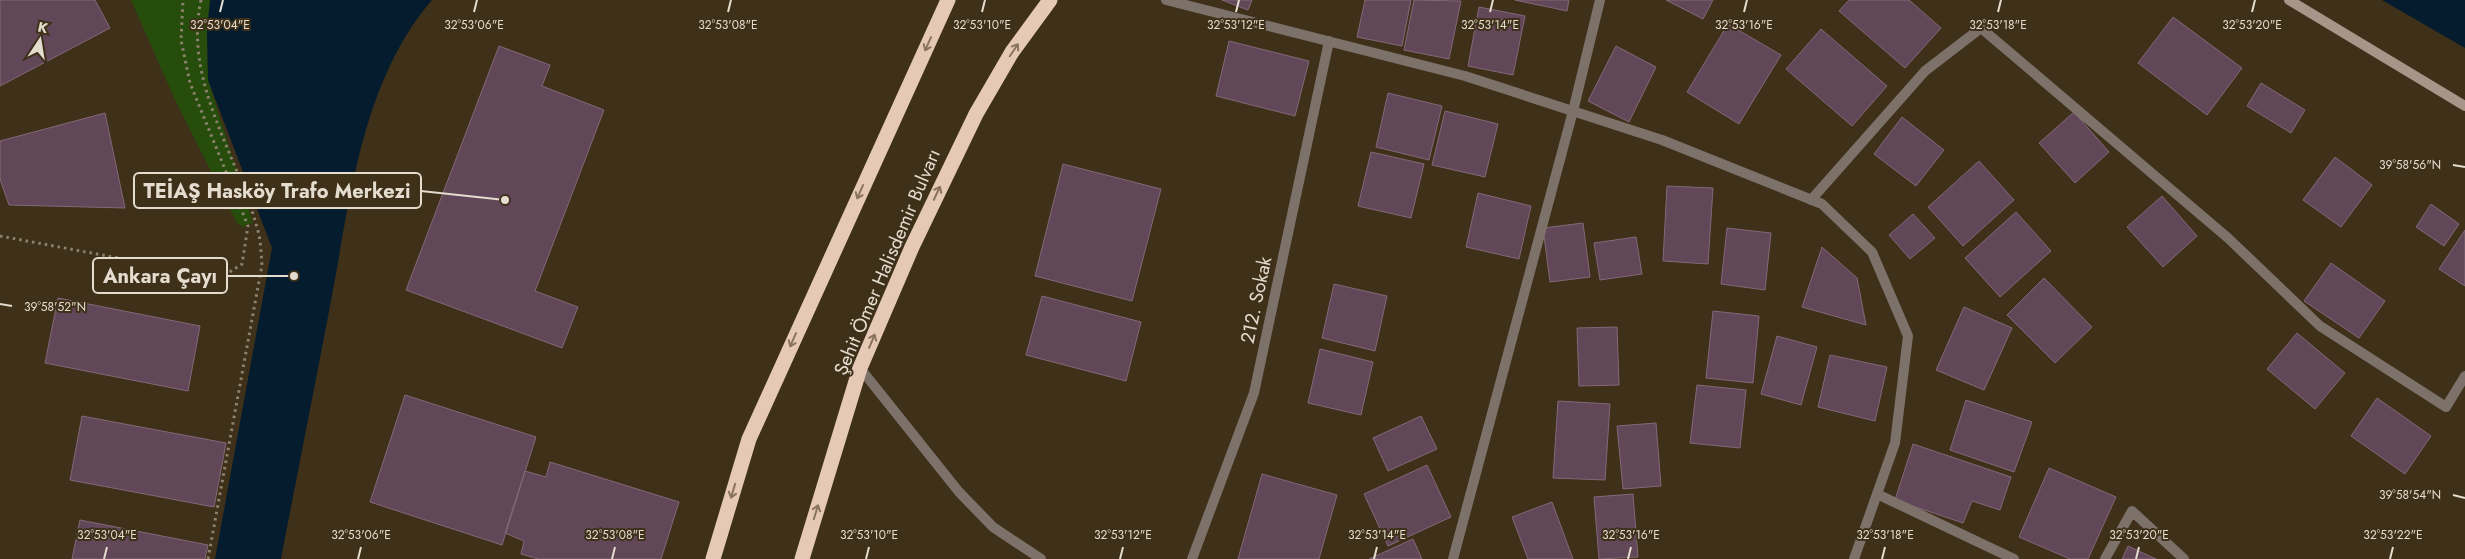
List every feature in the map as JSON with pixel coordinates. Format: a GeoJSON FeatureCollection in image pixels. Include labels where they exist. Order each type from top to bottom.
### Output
{"type":"FeatureCollection","features":[{"type":"Feature","properties":{"kind":"highway"},"geometry":{"type":"LineString","coordinates":[[713,559],[749,439],[948,0]]}},
{"type":"Feature","properties":{"kind":"highway","name":"Şehit Ömer Halisdemir Bulvarı"},"geometry":{"type":"LineString","coordinates":[[802,559],[860,368],[912,247],[964,138],[1012,52],[1050,0]]}},
{"type":"Feature","properties":{"kind":"street"},"geometry":{"type":"LineString","coordinates":[[1166,0],[1465,76],[1662,140],[1822,204],[1872,252],[1908,336],[1895,443],[1854,559]]}},
{"type":"Feature","properties":{"kind":"street"},"geometry":{"type":"LineString","coordinates":[[1453,559],[1573,111],[1600,0]]}},
{"type":"Feature","properties":{"kind":"street"},"geometry":{"type":"LineString","coordinates":[[2288,0],[2465,106]]}},
{"type":"Feature","properties":{"kind":"street"},"geometry":{"type":"LineString","coordinates":[[1811,200],[1925,70],[1981,28],[2228,238],[2320,326],[2446,407],[2465,376]]}},
{"type":"Feature","properties":{"kind":"street","name":"212. Sokak"},"geometry":{"type":"LineString","coordinates":[[1192,559],[1254,393],[1329,41]]}},
{"type":"Feature","properties":{"kind":"street"},"geometry":{"type":"LineString","coordinates":[[860,368],[959,492],[993,527],[1041,559]]}},
{"type":"Feature","properties":{"kind":"street"},"geometry":{"type":"LineString","coordinates":[[1877,494],[2014,559]]}},
{"type":"Feature","properties":{"kind":"street"},"geometry":{"type":"LineString","coordinates":[[2105,559],[2132,511],[2184,559]]}},
{"type":"Feature","properties":{"kind":"path"},"geometry":{"type":"LineString","coordinates":[[0,236],[167,267],[225,275],[242,264],[248,226],[190,83],[181,40],[183,0]]}},
{"type":"Feature","properties":{"kind":"path"},"geometry":{"type":"LineString","coordinates":[[202,0],[199,12],[200,68],[207,96],[258,232],[262,265],[208,559]]}},
{"type":"Feature","properties":{"kind":"green space"},"geometry":{"type":"Polygon","coordinates":[[[131,0],[210,0],[207,32],[208,80],[253,223],[245,225],[245,228],[237,223],[175,100],[131,0]]]}},
{"type":"Feature","properties":{"kind":"water"},"geometry":{"type":"Polygon","coordinates":[[[210,0],[432,0],[408,32],[389,68],[374,106],[362,145],[344,226],[281,559],[215,559],[272,248],[208,80],[207,32],[210,0]]]}},
{"type":"Feature","properties":{"kind":"water"},"geometry":{"type":"Polygon","coordinates":[[[2382,0],[2465,0],[2465,48],[2382,0]]]}},
{"type":"Feature","properties":{"kind":"building"},"geometry":{"type":"Polygon","coordinates":[[[0,0],[95,0],[110,28],[0,86],[0,0]]]}},
{"type":"Feature","properties":{"kind":"building"},"geometry":{"type":"Polygon","coordinates":[[[1222,0],[1252,0],[1248,10],[1222,0]]]}},
{"type":"Feature","properties":{"kind":"building"},"geometry":{"type":"Polygon","coordinates":[[[1365,0],[1411,0],[1402,46],[1357,37],[1365,0]]]}},
{"type":"Feature","properties":{"kind":"building"},"geometry":{"type":"Polygon","coordinates":[[[1414,0],[1461,1],[1449,59],[1404,50],[1414,0]]]}},
{"type":"Feature","properties":{"kind":"building"},"geometry":{"type":"Polygon","coordinates":[[[1515,0],[1569,0],[1567,11],[1515,0]]]}},
{"type":"Feature","properties":{"kind":"building"},"geometry":{"type":"Polygon","coordinates":[[[1666,0],[1713,0],[1703,19],[1666,0]]]}},
{"type":"Feature","properties":{"kind":"building"},"geometry":{"type":"Polygon","coordinates":[[[1849,0],[1909,0],[1941,28],[1905,68],[1839,11],[1849,0]]]}},
{"type":"Feature","properties":{"kind":"building"},"geometry":{"type":"Polygon","coordinates":[[[1479,7],[1525,16],[1513,75],[1468,66],[1479,7]]]}},
{"type":"Feature","properties":{"kind":"building"},"geometry":{"type":"Polygon","coordinates":[[[2173,17],[2242,68],[2207,115],[2138,63],[2173,17]]]}},
{"type":"Feature","properties":{"kind":"building"},"geometry":{"type":"Polygon","coordinates":[[[1728,24],[1781,55],[1739,124],[1687,92],[1728,24]]]}},
{"type":"Feature","properties":{"kind":"building"},"geometry":{"type":"Polygon","coordinates":[[[1821,29],[1887,86],[1852,126],[1786,69],[1821,29]]]}},
{"type":"Feature","properties":{"kind":"building"},"geometry":{"type":"Polygon","coordinates":[[[1229,41],[1309,61],[1295,116],[1216,96],[1229,41]]]}},
{"type":"Feature","properties":{"kind":"building"},"geometry":{"type":"Polygon","coordinates":[[[499,46],[550,65],[542,86],[604,110],[535,291],[578,307],[562,348],[406,290],[499,46]]]}},
{"type":"Feature","properties":{"kind":"building"},"geometry":{"type":"Polygon","coordinates":[[[1616,46],[1656,67],[1629,122],[1588,101],[1616,46]]]}},
{"type":"Feature","properties":{"kind":"building"},"geometry":{"type":"Polygon","coordinates":[[[2261,83],[2305,110],[2291,133],[2247,106],[2261,83]]]}},
{"type":"Feature","properties":{"kind":"building"},"geometry":{"type":"Polygon","coordinates":[[[1388,93],[1442,106],[1429,160],[1376,147],[1388,93]]]}},
{"type":"Feature","properties":{"kind":"building"},"geometry":{"type":"Polygon","coordinates":[[[1445,111],[1498,124],[1485,177],[1432,165],[1445,111]]]}},
{"type":"Feature","properties":{"kind":"building"},"geometry":{"type":"Polygon","coordinates":[[[2074,112],[2109,152],[2075,183],[2039,143],[2074,112]]]}},
{"type":"Feature","properties":{"kind":"building"},"geometry":{"type":"Polygon","coordinates":[[[105,113],[125,208],[9,205],[0,179],[0,141],[105,113]]]}},
{"type":"Feature","properties":{"kind":"building"},"geometry":{"type":"Polygon","coordinates":[[[1902,117],[1944,150],[1916,186],[1874,154],[1902,117]]]}},
{"type":"Feature","properties":{"kind":"building"},"geometry":{"type":"Polygon","coordinates":[[[1371,152],[1424,164],[1411,218],[1358,206],[1371,152]]]}},
{"type":"Feature","properties":{"kind":"building"},"geometry":{"type":"Polygon","coordinates":[[[2335,157],[2372,185],[2341,227],[2303,200],[2335,157]]]}},
{"type":"Feature","properties":{"kind":"building"},"geometry":{"type":"Polygon","coordinates":[[[1979,161],[2014,200],[1963,246],[1928,207],[1979,161]]]}},
{"type":"Feature","properties":{"kind":"building"},"geometry":{"type":"Polygon","coordinates":[[[1063,164],[1161,189],[1132,301],[1035,276],[1063,164]]]}},
{"type":"Feature","properties":{"kind":"building"},"geometry":{"type":"Polygon","coordinates":[[[1667,186],[1713,188],[1708,264],[1663,261],[1667,186]]]}},
{"type":"Feature","properties":{"kind":"building"},"geometry":{"type":"Polygon","coordinates":[[[1478,193],[1531,206],[1519,259],[1466,247],[1478,193]]]}},
{"type":"Feature","properties":{"kind":"building"},"geometry":{"type":"Polygon","coordinates":[[[2162,196],[2197,236],[2163,267],[2127,227],[2162,196]]]}},
{"type":"Feature","properties":{"kind":"building"},"geometry":{"type":"Polygon","coordinates":[[[2431,204],[2459,224],[2444,246],[2416,227],[2431,204]]]}},
{"type":"Feature","properties":{"kind":"building"},"geometry":{"type":"Polygon","coordinates":[[[2016,212],[2051,251],[2000,297],[1965,258],[2016,212]]]}},
{"type":"Feature","properties":{"kind":"building"},"geometry":{"type":"Polygon","coordinates":[[[1913,214],[1935,238],[1910,259],[1889,235],[1913,214]]]}},
{"type":"Feature","properties":{"kind":"building"},"geometry":{"type":"Polygon","coordinates":[[[1583,223],[1590,277],[1550,282],[1543,228],[1583,223]]]}},
{"type":"Feature","properties":{"kind":"building"},"geometry":{"type":"Polygon","coordinates":[[[1727,228],[1771,233],[1765,290],[1721,284],[1727,228]]]}},
{"type":"Feature","properties":{"kind":"building"},"geometry":{"type":"Polygon","coordinates":[[[2465,230],[2465,286],[2439,269],[2465,230]]]}},
{"type":"Feature","properties":{"kind":"building"},"geometry":{"type":"Polygon","coordinates":[[[1636,237],[1642,274],[1600,280],[1594,243],[1636,237]]]}},
{"type":"Feature","properties":{"kind":"building"},"geometry":{"type":"Polygon","coordinates":[[[1822,247],[1857,278],[1866,325],[1802,307],[1822,247]]]}},
{"type":"Feature","properties":{"kind":"building"},"geometry":{"type":"Polygon","coordinates":[[[2331,263],[2385,301],[2359,338],[2304,301],[2331,263]]]}},
{"type":"Feature","properties":{"kind":"building"},"geometry":{"type":"Polygon","coordinates":[[[2044,278],[2092,327],[2055,363],[2007,315],[2044,278]]]}},
{"type":"Feature","properties":{"kind":"building"},"geometry":{"type":"Polygon","coordinates":[[[1334,284],[1387,296],[1375,351],[1322,338],[1334,284]]]}},
{"type":"Feature","properties":{"kind":"building"},"geometry":{"type":"Polygon","coordinates":[[[1042,296],[1141,322],[1126,381],[1026,355],[1042,296]]]}},
{"type":"Feature","properties":{"kind":"building"},"geometry":{"type":"Polygon","coordinates":[[[58,298],[200,326],[188,391],[45,363],[58,298]]]}},
{"type":"Feature","properties":{"kind":"building"},"geometry":{"type":"Polygon","coordinates":[[[1964,307],[2012,328],[1984,390],[1936,370],[1964,307]]]}},
{"type":"Feature","properties":{"kind":"building"},"geometry":{"type":"Polygon","coordinates":[[[1713,311],[1759,316],[1753,383],[1706,378],[1713,311]]]}},
{"type":"Feature","properties":{"kind":"building"},"geometry":{"type":"Polygon","coordinates":[[[1617,327],[1619,385],[1579,386],[1577,328],[1617,327]]]}},
{"type":"Feature","properties":{"kind":"building"},"geometry":{"type":"Polygon","coordinates":[[[2297,333],[2345,373],[2315,409],[2267,369],[2297,333]]]}},
{"type":"Feature","properties":{"kind":"building"},"geometry":{"type":"Polygon","coordinates":[[[1777,336],[1817,347],[1801,405],[1761,394],[1777,336]]]}},
{"type":"Feature","properties":{"kind":"building"},"geometry":{"type":"Polygon","coordinates":[[[1320,349],[1373,362],[1361,415],[1308,403],[1320,349]]]}},
{"type":"Feature","properties":{"kind":"building"},"geometry":{"type":"Polygon","coordinates":[[[1830,355],[1887,367],[1875,421],[1818,407],[1830,355]]]}},
{"type":"Feature","properties":{"kind":"building"},"geometry":{"type":"Polygon","coordinates":[[[1697,385],[1746,390],[1740,448],[1690,443],[1697,385]]]}},
{"type":"Feature","properties":{"kind":"building"},"geometry":{"type":"Polygon","coordinates":[[[405,395],[536,437],[502,545],[370,502],[405,395]]]}},
{"type":"Feature","properties":{"kind":"building"},"geometry":{"type":"Polygon","coordinates":[[[2377,398],[2431,436],[2405,474],[2351,436],[2377,398]]]}},
{"type":"Feature","properties":{"kind":"building"},"geometry":{"type":"Polygon","coordinates":[[[1966,400],[2032,422],[2014,472],[1950,450],[1966,400]]]}},
{"type":"Feature","properties":{"kind":"building"},"geometry":{"type":"Polygon","coordinates":[[[1558,401],[1610,404],[1605,480],[1553,478],[1558,401]]]}},
{"type":"Feature","properties":{"kind":"building"},"geometry":{"type":"Polygon","coordinates":[[[82,416],[226,443],[214,507],[70,480],[82,416]]]}},
{"type":"Feature","properties":{"kind":"building"},"geometry":{"type":"Polygon","coordinates":[[[1421,416],[1437,449],[1388,471],[1373,438],[1421,416]]]}},
{"type":"Feature","properties":{"kind":"building"},"geometry":{"type":"Polygon","coordinates":[[[1656,423],[1661,486],[1623,489],[1617,426],[1656,423]]]}},
{"type":"Feature","properties":{"kind":"building"},"geometry":{"type":"Polygon","coordinates":[[[1913,444],[2011,477],[2000,510],[1972,501],[1963,523],[1895,500],[1913,444]]]}},
{"type":"Feature","properties":{"kind":"building"},"geometry":{"type":"Polygon","coordinates":[[[550,462],[679,502],[661,559],[538,559],[521,554],[524,541],[505,533],[525,471],[546,477],[550,462]]]}},
{"type":"Feature","properties":{"kind":"building"},"geometry":{"type":"Polygon","coordinates":[[[1427,465],[1451,517],[1388,546],[1364,494],[1427,465]]]}},
{"type":"Feature","properties":{"kind":"building"},"geometry":{"type":"Polygon","coordinates":[[[2049,468],[2116,497],[2088,559],[2070,559],[2019,537],[2049,468]]]}},
{"type":"Feature","properties":{"kind":"building"},"geometry":{"type":"Polygon","coordinates":[[[1262,474],[1337,495],[1319,559],[1238,559],[1262,474]]]}},
{"type":"Feature","properties":{"kind":"building"},"geometry":{"type":"Polygon","coordinates":[[[1633,494],[1638,557],[1599,559],[1594,497],[1633,494]]]}},
{"type":"Feature","properties":{"kind":"building"},"geometry":{"type":"Polygon","coordinates":[[[1552,502],[1573,559],[1528,559],[1512,517],[1552,502]]]}},
{"type":"Feature","properties":{"kind":"building"},"geometry":{"type":"Polygon","coordinates":[[[80,520],[208,545],[205,559],[72,559],[80,520]]]}},
{"type":"Feature","properties":{"kind":"building"},"geometry":{"type":"Polygon","coordinates":[[[1413,539],[1422,559],[1369,559],[1413,539]]]}},
{"type":"Feature","properties":{"kind":"building"},"geometry":{"type":"Polygon","coordinates":[[[2128,546],[2156,559],[2122,559],[2128,546]]]}},
{"type":"Feature","properties":{"kind":"place","name":"TEİAŞ Hasköy Trafo Merkezi"},"geometry":{"type":"Point","coordinates":[505,200]}},
{"type":"Feature","properties":{"kind":"place","name":"Ankara Çayı"},"geometry":{"type":"Point","coordinates":[294,276]}}]}
